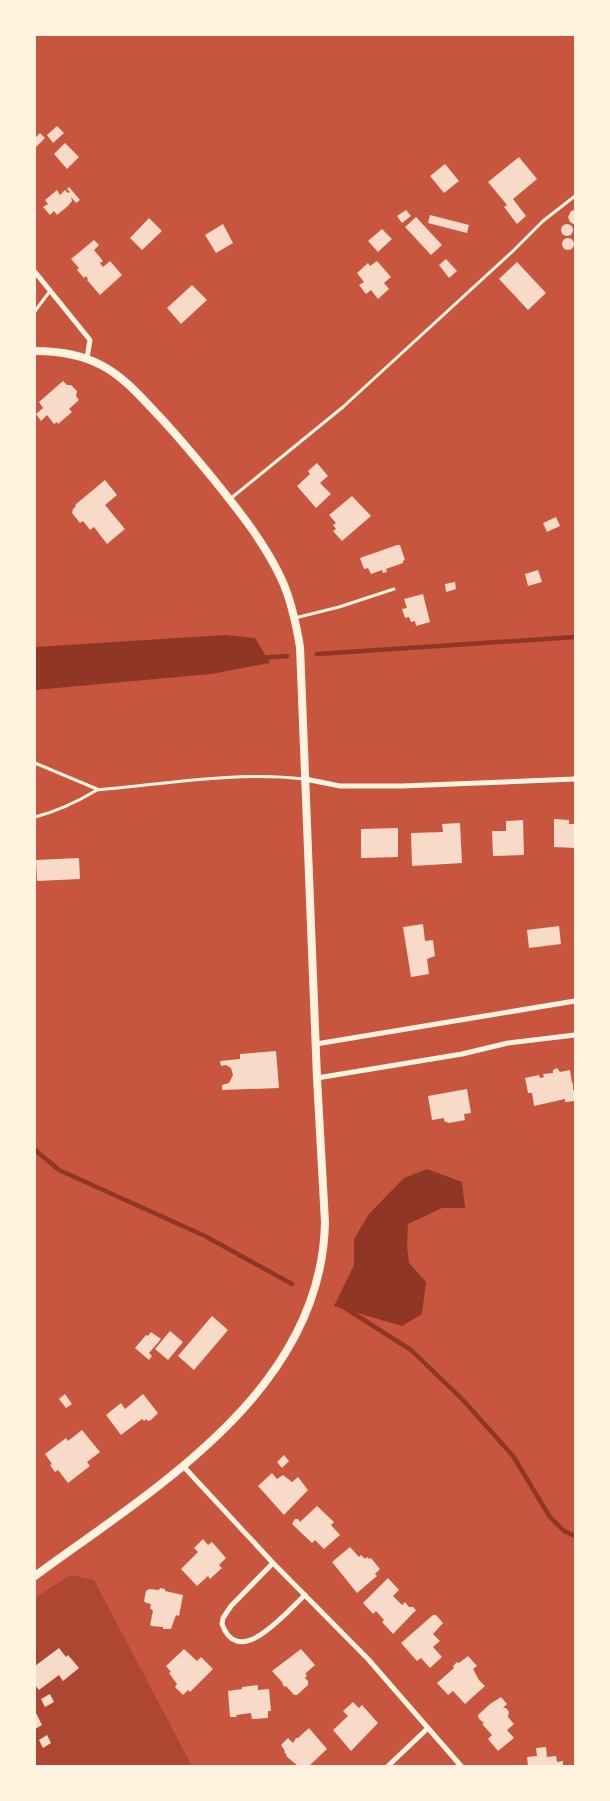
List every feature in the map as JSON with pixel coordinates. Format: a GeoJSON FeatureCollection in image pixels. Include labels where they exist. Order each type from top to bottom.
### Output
{"type":"FeatureCollection","features":[{"type":"Feature","properties":{"kind":"street"},"geometry":{"type":"LineString","coordinates":[[35,272],[90,340],[87,358]]}},
{"type":"Feature","properties":{"kind":"street"},"geometry":{"type":"LineString","coordinates":[[35,351],[53,351],[87,358],[111,371],[136,392],[179,437],[255,532],[273,562],[288,593],[300,647],[317,1078],[324,1200],[324,1242],[318,1280],[308,1310],[297,1334],[265,1382],[212,1442],[184,1467],[35,1576]]}},
{"type":"Feature","properties":{"kind":"street"},"geometry":{"type":"LineString","coordinates":[[305,779],[340,786],[575,779]]}},
{"type":"Feature","properties":{"kind":"street"},"geometry":{"type":"LineString","coordinates":[[316,1044],[575,1001]]}},
{"type":"Feature","properties":{"kind":"street"},"geometry":{"type":"LineString","coordinates":[[317,1078],[462,1054],[508,1043],[575,1035]]}},
{"type":"Feature","properties":{"kind":"street"},"geometry":{"type":"LineString","coordinates":[[184,1467],[273,1563],[368,1659],[461,1766]]}},
{"type":"Feature","properties":{"kind":"street"},"geometry":{"type":"LineString","coordinates":[[273,1563],[226,1613],[222,1624],[229,1635],[240,1642],[249,1642],[261,1636],[305,1595]]}},
{"type":"Feature","properties":{"kind":"street"},"geometry":{"type":"LineString","coordinates":[[388,1766],[428,1728]]}},
{"type":"Feature","properties":{"kind":"lane"},"geometry":{"type":"LineString","coordinates":[[230,499],[343,407],[512,252],[543,221],[575,196]]}},
{"type":"Feature","properties":{"kind":"lane"},"geometry":{"type":"LineString","coordinates":[[35,311],[50,291]]}},
{"type":"Feature","properties":{"kind":"lane"},"geometry":{"type":"LineString","coordinates":[[295,618],[339,607],[394,589]]}},
{"type":"Feature","properties":{"kind":"lane"},"geometry":{"type":"LineString","coordinates":[[35,763],[98,790]]}},
{"type":"Feature","properties":{"kind":"lane"},"geometry":{"type":"LineString","coordinates":[[35,817],[78,801],[98,790],[249,776],[305,779]]}},
{"type":"Feature","properties":{"kind":"shaded area"},"geometry":{"type":"Polygon","coordinates":[[[225,635],[255,638],[270,663],[211,674],[35,690],[35,647],[225,635]]]}},
{"type":"Feature","properties":{"kind":"shaded area"},"geometry":{"type":"Polygon","coordinates":[[[427,1169],[462,1182],[465,1208],[442,1208],[408,1224],[407,1245],[409,1263],[426,1282],[422,1314],[402,1326],[334,1306],[354,1265],[354,1239],[369,1214],[404,1178],[427,1169]]]}},
{"type":"Feature","properties":{"kind":"shaded area"},"geometry":{"type":"Polygon","coordinates":[[[70,1575],[94,1580],[192,1766],[36,1766],[35,1598],[70,1575]]]}},
{"type":"Feature","properties":{"kind":"building"},"geometry":{"type":"Polygon","coordinates":[[[57,126],[64,133],[53,143],[47,135],[57,126]]]}},
{"type":"Feature","properties":{"kind":"building"},"geometry":{"type":"Polygon","coordinates":[[[40,133],[45,138],[36,147],[35,138],[40,133]]]}},
{"type":"Feature","properties":{"kind":"building"},"geometry":{"type":"Polygon","coordinates":[[[65,143],[79,157],[67,169],[54,154],[65,143]]]}},
{"type":"Feature","properties":{"kind":"building"},"geometry":{"type":"Polygon","coordinates":[[[519,157],[537,179],[513,199],[526,216],[517,224],[504,207],[507,205],[488,182],[519,157]]]}},
{"type":"Feature","properties":{"kind":"building"},"geometry":{"type":"Polygon","coordinates":[[[445,164],[459,181],[444,193],[430,176],[445,164]]]}},
{"type":"Feature","properties":{"kind":"building"},"geometry":{"type":"Polygon","coordinates":[[[69,187],[80,200],[76,203],[71,197],[72,201],[68,206],[57,215],[54,211],[50,215],[43,207],[48,204],[45,200],[57,190],[60,195],[65,190],[68,193],[70,192],[67,189],[69,187]]]}},
{"type":"Feature","properties":{"kind":"building"},"geometry":{"type":"Polygon","coordinates":[[[406,210],[411,216],[402,223],[397,216],[406,210]]]}},
{"type":"Feature","properties":{"kind":"building"},"geometry":{"type":"Polygon","coordinates":[[[575,210],[575,225],[570,222],[568,217],[571,211],[575,210]]]}},
{"type":"Feature","properties":{"kind":"building"},"geometry":{"type":"Polygon","coordinates":[[[430,215],[469,225],[467,233],[428,223],[430,215]]]}},
{"type":"Feature","properties":{"kind":"building"},"geometry":{"type":"Polygon","coordinates":[[[416,217],[442,245],[431,255],[405,227],[416,217]]]}},
{"type":"Feature","properties":{"kind":"building"},"geometry":{"type":"Polygon","coordinates":[[[149,218],[162,231],[142,250],[130,238],[149,218]]]}},
{"type":"Feature","properties":{"kind":"building"},"geometry":{"type":"Polygon","coordinates":[[[223,224],[233,243],[216,253],[205,235],[223,224]]]}},
{"type":"Feature","properties":{"kind":"building"},"geometry":{"type":"Polygon","coordinates":[[[569,224],[572,225],[572,235],[565,236],[562,235],[561,228],[562,225],[569,224]]]}},
{"type":"Feature","properties":{"kind":"building"},"geometry":{"type":"Polygon","coordinates":[[[382,229],[392,239],[378,252],[368,241],[382,229]]]}},
{"type":"Feature","properties":{"kind":"building"},"geometry":{"type":"Polygon","coordinates":[[[566,238],[570,238],[574,244],[570,250],[566,250],[562,246],[562,242],[566,238]]]}},
{"type":"Feature","properties":{"kind":"building"},"geometry":{"type":"Polygon","coordinates":[[[94,240],[99,245],[94,250],[103,261],[100,263],[103,267],[110,261],[122,275],[100,295],[87,280],[86,276],[84,278],[77,270],[79,268],[71,259],[94,240]]]}},
{"type":"Feature","properties":{"kind":"building"},"geometry":{"type":"Polygon","coordinates":[[[446,259],[457,271],[449,278],[439,265],[446,259]]]}},
{"type":"Feature","properties":{"kind":"building"},"geometry":{"type":"Polygon","coordinates":[[[377,261],[391,277],[384,283],[389,289],[378,299],[371,290],[366,294],[359,285],[364,282],[357,273],[368,263],[370,266],[377,261]]]}},
{"type":"Feature","properties":{"kind":"building"},"geometry":{"type":"Polygon","coordinates":[[[517,262],[546,293],[528,310],[499,279],[517,262]]]}},
{"type":"Feature","properties":{"kind":"building"},"geometry":{"type":"Polygon","coordinates":[[[192,285],[207,300],[181,324],[167,308],[192,285]]]}},
{"type":"Feature","properties":{"kind":"building"},"geometry":{"type":"Polygon","coordinates":[[[63,381],[77,391],[76,396],[79,400],[69,409],[72,412],[58,424],[57,422],[54,424],[47,415],[41,421],[36,414],[43,408],[39,402],[63,381]]]}},
{"type":"Feature","properties":{"kind":"building"},"geometry":{"type":"Polygon","coordinates":[[[317,463],[328,476],[320,483],[331,494],[316,508],[297,486],[310,474],[308,471],[317,463]]]}},
{"type":"Feature","properties":{"kind":"building"},"geometry":{"type":"Polygon","coordinates":[[[105,480],[117,495],[105,505],[125,529],[107,544],[94,527],[90,530],[83,521],[80,523],[72,513],[75,505],[105,480]]]}},
{"type":"Feature","properties":{"kind":"building"},"geometry":{"type":"Polygon","coordinates":[[[352,496],[371,516],[342,541],[333,531],[336,529],[333,525],[336,523],[329,515],[352,496]]]}},
{"type":"Feature","properties":{"kind":"building"},"geometry":{"type":"Polygon","coordinates":[[[556,517],[560,526],[547,532],[543,523],[556,517]]]}},
{"type":"Feature","properties":{"kind":"building"},"geometry":{"type":"Polygon","coordinates":[[[400,545],[405,560],[403,563],[386,569],[387,572],[383,573],[382,570],[371,574],[368,568],[364,569],[360,558],[400,545]]]}},
{"type":"Feature","properties":{"kind":"building"},"geometry":{"type":"Polygon","coordinates":[[[538,570],[542,582],[528,586],[525,574],[538,570]]]}},
{"type":"Feature","properties":{"kind":"building"},"geometry":{"type":"Polygon","coordinates":[[[455,582],[456,589],[446,592],[445,584],[455,582]]]}},
{"type":"Feature","properties":{"kind":"building"},"geometry":{"type":"Polygon","coordinates":[[[423,594],[430,622],[416,626],[415,621],[411,622],[409,617],[405,618],[402,609],[407,608],[404,599],[423,594]]]}},
{"type":"Feature","properties":{"kind":"building"},"geometry":{"type":"Polygon","coordinates":[[[554,819],[569,820],[569,824],[575,824],[575,848],[554,847],[554,819]]]}},
{"type":"Feature","properties":{"kind":"building"},"geometry":{"type":"Polygon","coordinates":[[[523,820],[524,855],[493,856],[492,831],[506,831],[506,821],[523,820]]]}},
{"type":"Feature","properties":{"kind":"building"},"geometry":{"type":"Polygon","coordinates":[[[460,823],[462,863],[412,866],[411,833],[443,832],[442,824],[460,823]]]}},
{"type":"Feature","properties":{"kind":"building"},"geometry":{"type":"Polygon","coordinates":[[[398,828],[398,857],[361,858],[361,829],[398,828]]]}},
{"type":"Feature","properties":{"kind":"building"},"geometry":{"type":"Polygon","coordinates":[[[79,858],[80,879],[37,881],[36,860],[79,858]]]}},
{"type":"Feature","properties":{"kind":"building"},"geometry":{"type":"Polygon","coordinates":[[[423,924],[425,941],[433,940],[435,956],[427,959],[429,974],[411,977],[403,927],[423,924]]]}},
{"type":"Feature","properties":{"kind":"building"},"geometry":{"type":"Polygon","coordinates":[[[559,926],[561,944],[529,948],[527,930],[559,926]]]}},
{"type":"Feature","properties":{"kind":"building"},"geometry":{"type":"Polygon","coordinates":[[[276,1051],[279,1088],[222,1090],[222,1085],[229,1083],[233,1075],[231,1068],[226,1065],[221,1066],[220,1061],[240,1059],[240,1054],[276,1051]]]}},
{"type":"Feature","properties":{"kind":"building"},"geometry":{"type":"Polygon","coordinates":[[[557,1068],[560,1072],[570,1070],[573,1090],[575,1090],[575,1101],[565,1102],[565,1099],[534,1106],[532,1093],[528,1093],[525,1078],[539,1075],[540,1078],[544,1077],[543,1074],[553,1073],[553,1070],[557,1068]]]}},
{"type":"Feature","properties":{"kind":"building"},"geometry":{"type":"Polygon","coordinates":[[[467,1089],[471,1113],[464,1114],[465,1120],[449,1123],[444,1121],[444,1118],[432,1120],[428,1096],[467,1089]]]}},
{"type":"Feature","properties":{"kind":"building"},"geometry":{"type":"Polygon","coordinates":[[[212,1316],[228,1330],[194,1370],[178,1356],[212,1316]]]}},
{"type":"Feature","properties":{"kind":"building"},"geometry":{"type":"Polygon","coordinates":[[[170,1331],[183,1342],[168,1360],[155,1349],[170,1331]]]}},
{"type":"Feature","properties":{"kind":"building"},"geometry":{"type":"Polygon","coordinates":[[[151,1332],[161,1339],[149,1353],[152,1356],[149,1360],[135,1348],[151,1332]]]}},
{"type":"Feature","properties":{"kind":"building"},"geometry":{"type":"Polygon","coordinates":[[[65,1394],[72,1404],[66,1408],[59,1399],[65,1394]]]}},
{"type":"Feature","properties":{"kind":"building"},"geometry":{"type":"Polygon","coordinates":[[[143,1394],[158,1413],[151,1420],[148,1421],[146,1419],[144,1421],[142,1419],[121,1435],[106,1415],[121,1403],[125,1409],[143,1394]]]}},
{"type":"Feature","properties":{"kind":"building"},"geometry":{"type":"Polygon","coordinates":[[[82,1430],[100,1452],[87,1462],[90,1466],[68,1483],[58,1470],[55,1472],[45,1454],[66,1438],[68,1441],[82,1430]]]}},
{"type":"Feature","properties":{"kind":"building"},"geometry":{"type":"Polygon","coordinates":[[[284,1455],[289,1461],[282,1468],[277,1462],[284,1455]]]}},
{"type":"Feature","properties":{"kind":"building"},"geometry":{"type":"Polygon","coordinates":[[[272,1473],[277,1479],[283,1475],[292,1482],[298,1477],[308,1490],[284,1515],[258,1486],[272,1473]]]}},
{"type":"Feature","properties":{"kind":"building"},"geometry":{"type":"Polygon","coordinates":[[[317,1506],[334,1522],[331,1525],[340,1535],[324,1549],[315,1540],[312,1543],[292,1524],[295,1519],[298,1519],[300,1522],[317,1506]]]}},
{"type":"Feature","properties":{"kind":"building"},"geometry":{"type":"Polygon","coordinates":[[[203,1539],[208,1545],[212,1542],[226,1558],[219,1565],[222,1568],[210,1579],[208,1576],[197,1586],[181,1569],[198,1552],[194,1548],[203,1539]]]}},
{"type":"Feature","properties":{"kind":"building"},"geometry":{"type":"Polygon","coordinates":[[[350,1547],[359,1557],[361,1555],[365,1559],[367,1557],[371,1558],[380,1569],[375,1574],[377,1576],[357,1593],[332,1562],[350,1547]]]}},
{"type":"Feature","properties":{"kind":"building"},"geometry":{"type":"Polygon","coordinates":[[[388,1578],[399,1590],[393,1596],[402,1605],[405,1602],[409,1607],[413,1607],[416,1610],[393,1634],[382,1622],[384,1620],[376,1611],[373,1614],[363,1603],[388,1578]]]}},
{"type":"Feature","properties":{"kind":"building"},"geometry":{"type":"Polygon","coordinates":[[[160,1588],[183,1595],[179,1616],[176,1615],[171,1629],[150,1625],[153,1611],[150,1608],[151,1604],[144,1601],[146,1591],[149,1589],[159,1590],[160,1588]]]}},
{"type":"Feature","properties":{"kind":"building"},"geometry":{"type":"Polygon","coordinates":[[[433,1615],[436,1615],[443,1623],[433,1634],[440,1641],[433,1647],[442,1657],[430,1668],[421,1658],[417,1661],[401,1643],[433,1615]]]}},
{"type":"Feature","properties":{"kind":"building"},"geometry":{"type":"Polygon","coordinates":[[[59,1648],[79,1668],[63,1681],[59,1675],[39,1690],[35,1685],[35,1666],[59,1648]]]}},
{"type":"Feature","properties":{"kind":"building"},"geometry":{"type":"Polygon","coordinates":[[[184,1649],[197,1661],[201,1657],[213,1669],[190,1692],[188,1690],[183,1695],[175,1687],[177,1684],[166,1666],[184,1649]]]}},
{"type":"Feature","properties":{"kind":"building"},"geometry":{"type":"Polygon","coordinates":[[[301,1649],[315,1665],[305,1674],[307,1675],[305,1678],[308,1681],[308,1685],[297,1695],[294,1695],[272,1671],[301,1649]]]}},
{"type":"Feature","properties":{"kind":"building"},"geometry":{"type":"Polygon","coordinates":[[[468,1656],[477,1666],[473,1669],[485,1686],[465,1704],[453,1691],[448,1695],[437,1683],[454,1668],[453,1666],[457,1662],[459,1663],[468,1656]]]}},
{"type":"Feature","properties":{"kind":"building"},"geometry":{"type":"Polygon","coordinates":[[[258,1685],[258,1690],[269,1689],[271,1711],[268,1711],[268,1718],[252,1719],[251,1713],[230,1717],[228,1691],[258,1685]]]}},
{"type":"Feature","properties":{"kind":"building"},"geometry":{"type":"Polygon","coordinates":[[[50,1694],[54,1702],[45,1707],[41,1699],[50,1694]]]}},
{"type":"Feature","properties":{"kind":"building"},"geometry":{"type":"Polygon","coordinates":[[[501,1697],[507,1704],[503,1708],[506,1708],[509,1712],[508,1717],[514,1724],[507,1730],[514,1738],[498,1751],[488,1739],[492,1735],[482,1724],[484,1723],[479,1719],[478,1715],[501,1697]]]}},
{"type":"Feature","properties":{"kind":"building"},"geometry":{"type":"Polygon","coordinates":[[[353,1702],[359,1708],[362,1705],[378,1723],[351,1751],[333,1730],[348,1716],[343,1711],[353,1702]]]}},
{"type":"Feature","properties":{"kind":"building"},"geometry":{"type":"Polygon","coordinates":[[[35,1711],[42,1725],[35,1729],[35,1711]]]}},
{"type":"Feature","properties":{"kind":"building"},"geometry":{"type":"Polygon","coordinates":[[[309,1728],[327,1749],[309,1766],[298,1766],[286,1756],[281,1745],[288,1738],[293,1743],[296,1738],[309,1728]]]}},
{"type":"Feature","properties":{"kind":"building"},"geometry":{"type":"Polygon","coordinates":[[[47,1735],[51,1743],[43,1748],[39,1740],[47,1735]]]}},
{"type":"Feature","properties":{"kind":"building"},"geometry":{"type":"Polygon","coordinates":[[[546,1747],[547,1757],[556,1756],[557,1762],[563,1761],[563,1766],[528,1766],[527,1757],[537,1756],[536,1748],[546,1747]]]}},
{"type":"Feature","properties":{"kind":"waterway"},"geometry":{"type":"LineString","coordinates":[[317,654],[575,637]]}},
{"type":"Feature","properties":{"kind":"waterway"},"geometry":{"type":"LineString","coordinates":[[261,658],[287,656]]}},
{"type":"Feature","properties":{"kind":"waterway"},"geometry":{"type":"LineString","coordinates":[[35,1150],[59,1170],[205,1236],[292,1284]]}},
{"type":"Feature","properties":{"kind":"waterway"},"geometry":{"type":"LineString","coordinates":[[345,1308],[411,1350],[463,1400],[513,1456],[550,1517],[564,1531],[575,1536]]}}]}
